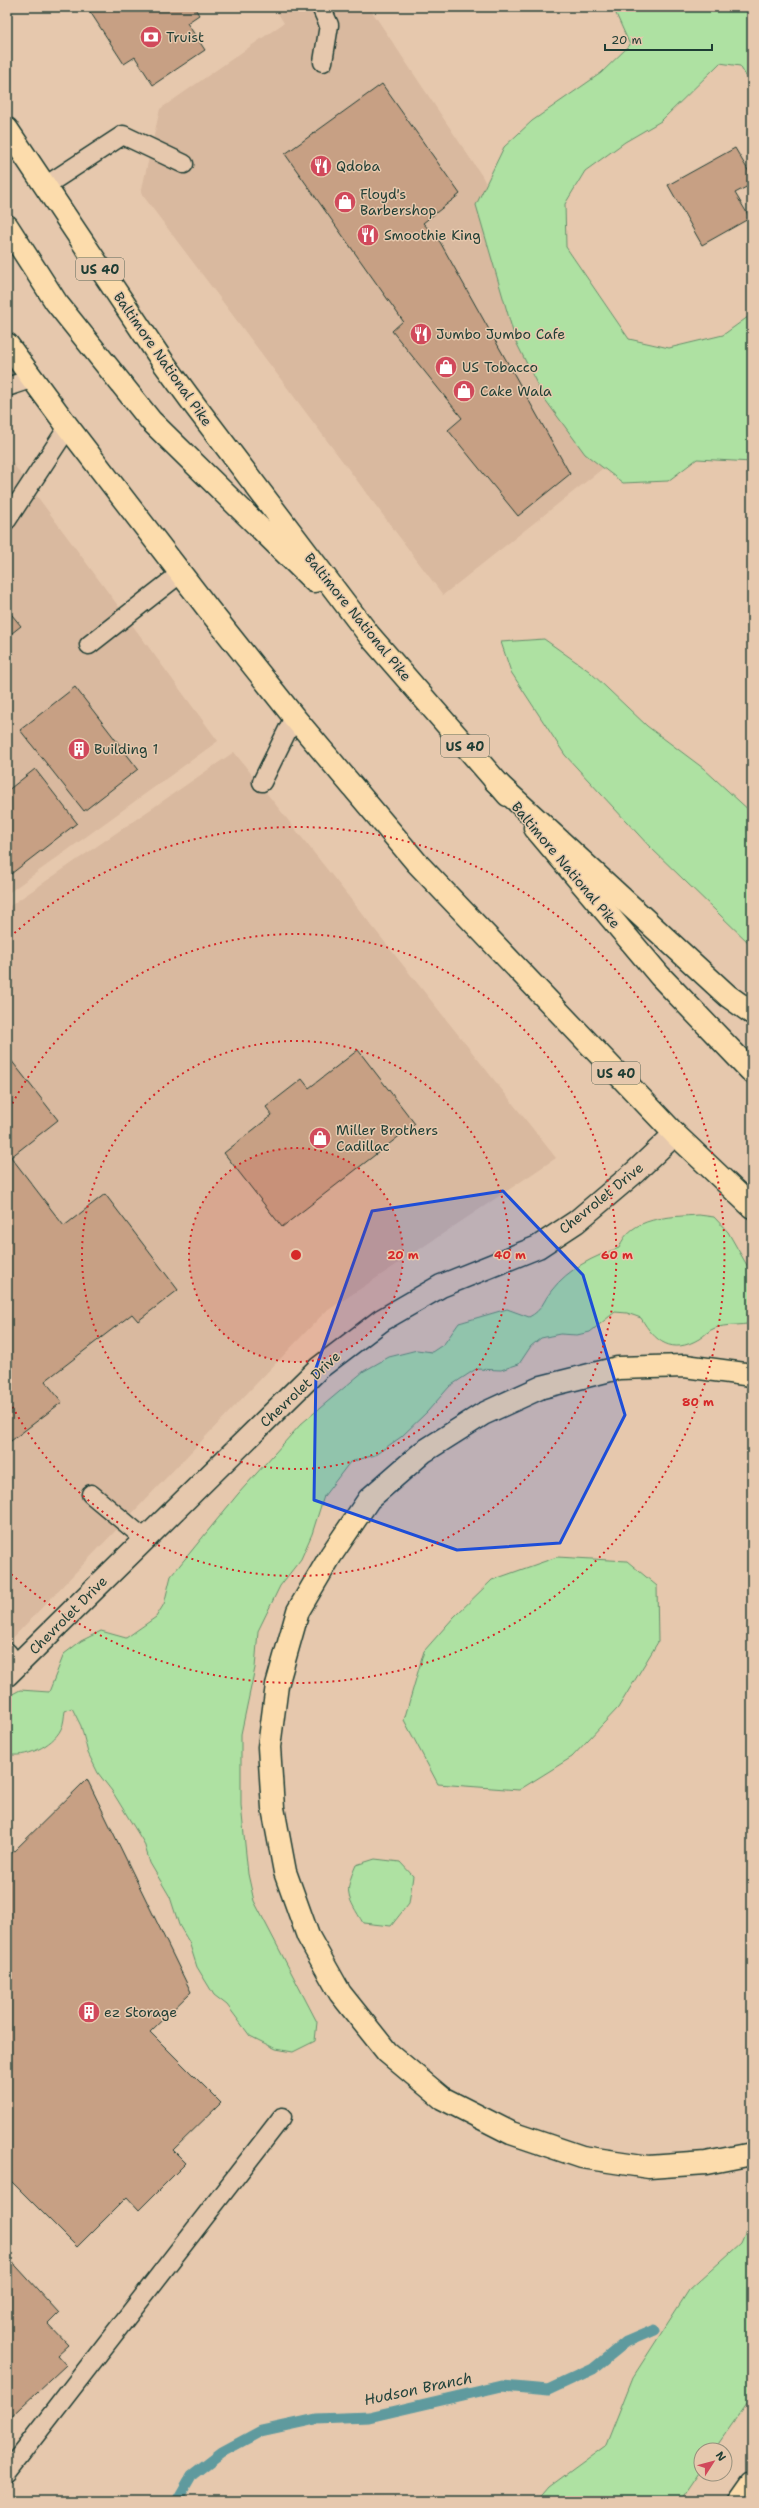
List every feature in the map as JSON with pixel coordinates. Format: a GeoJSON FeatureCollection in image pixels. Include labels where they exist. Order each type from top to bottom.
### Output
{"type":"FeatureCollection","features":[{"type":"Feature","properties":{"kind":"main road","name":"Baltimore National Pike"},"geometry":{"type":"LineString","coordinates":[[7,129],[163,362],[369,635],[660,976],[752,1072]]}},
{"type":"Feature","properties":{"kind":"main road"},"geometry":{"type":"LineString","coordinates":[[7,226],[56,302],[152,421],[369,635]]}},
{"type":"Feature","properties":{"kind":"main road","name":"US 40"},"geometry":{"type":"LineString","coordinates":[[7,344],[31,379],[294,717],[417,863],[674,1134],[752,1207]]}},
{"type":"Feature","properties":{"kind":"main road"},"geometry":{"type":"LineString","coordinates":[[495,781],[728,996],[752,1014]]}},
{"type":"Feature","properties":{"kind":"main road"},"geometry":{"type":"LineString","coordinates":[[752,1375],[685,1366],[618,1368],[542,1387],[483,1414],[423,1452],[369,1499],[331,1555],[298,1611],[277,1685],[269,1747],[273,1808],[285,1872],[308,1936],[340,1994],[387,2052],[442,2098],[511,2133],[582,2157],[649,2167],[706,2163],[752,2154]]}},
{"type":"Feature","properties":{"kind":"main road"},"geometry":{"type":"LineString","coordinates":[[740,2501],[752,2484]]}},
{"type":"Feature","properties":{"kind":"street","name":"Chevrolet Drive"},"geometry":{"type":"LineString","coordinates":[[10,1664],[145,1539],[319,1368],[382,1320],[441,1286],[538,1247],[576,1222],[635,1172],[674,1134]]}},
{"type":"Feature","properties":{"kind":"lane"},"geometry":{"type":"LineString","coordinates":[[321,7],[328,25],[323,62]]}},
{"type":"Feature","properties":{"kind":"lane"},"geometry":{"type":"LineString","coordinates":[[45,186],[123,135],[184,164]]}},
{"type":"Feature","properties":{"kind":"lane"},"geometry":{"type":"LineString","coordinates":[[7,387],[31,379]]}},
{"type":"Feature","properties":{"kind":"lane"},"geometry":{"type":"LineString","coordinates":[[7,520],[68,427]]}},
{"type":"Feature","properties":{"kind":"lane"},"geometry":{"type":"LineString","coordinates":[[89,645],[181,573]]}},
{"type":"Feature","properties":{"kind":"lane"},"geometry":{"type":"LineString","coordinates":[[262,782],[294,717]]}},
{"type":"Feature","properties":{"kind":"lane"},"geometry":{"type":"LineString","coordinates":[[91,1494],[145,1539]]}},
{"type":"Feature","properties":{"kind":"lane"},"geometry":{"type":"LineString","coordinates":[[7,2472],[282,2117]]}},
{"type":"Feature","properties":{"kind":"highlighted area"},"geometry":{"type":"Polygon","coordinates":[[[503,1191],[583,1275],[625,1415],[560,1543],[457,1550],[314,1500],[316,1368],[372,1211],[503,1191]]]}},
{"type":"Feature","properties":{"kind":"shaded area"},"geometry":{"type":"Polygon","coordinates":[[[274,7],[369,7],[482,176],[621,454],[443,595],[141,193],[160,109],[284,23],[274,7]]]}},
{"type":"Feature","properties":{"kind":"shaded area"},"geometry":{"type":"Polygon","coordinates":[[[11,461],[218,741],[7,894],[7,466],[11,461]]]}},
{"type":"Feature","properties":{"kind":"shaded area"},"geometry":{"type":"Polygon","coordinates":[[[234,752],[556,1158],[324,1313],[7,1644],[7,908],[234,752]]]}},
{"type":"Feature","properties":{"kind":"green space"},"geometry":{"type":"Polygon","coordinates":[[[613,7],[752,7],[752,86],[740,66],[720,63],[661,121],[625,142],[585,171],[565,204],[566,247],[629,339],[669,348],[723,335],[752,314],[752,462],[697,459],[668,481],[623,483],[585,454],[544,398],[516,342],[476,205],[504,147],[532,121],[601,73],[630,45],[613,7]]]}},
{"type":"Feature","properties":{"kind":"green space"},"geometry":{"type":"Polygon","coordinates":[[[544,639],[589,671],[647,726],[703,768],[752,813],[752,946],[650,847],[565,755],[511,672],[501,642],[544,639]]]}},
{"type":"Feature","properties":{"kind":"green space"},"geometry":{"type":"Polygon","coordinates":[[[699,1215],[714,1217],[728,1232],[752,1274],[752,1323],[719,1327],[713,1329],[689,1344],[672,1346],[665,1344],[652,1334],[641,1318],[627,1313],[615,1312],[590,1332],[577,1335],[560,1334],[541,1338],[531,1346],[519,1364],[501,1370],[476,1369],[450,1386],[427,1412],[401,1437],[375,1455],[350,1462],[324,1496],[312,1534],[301,1559],[280,1586],[258,1631],[255,1668],[241,1734],[241,1805],[248,1874],[254,1901],[317,2022],[315,2041],[293,2052],[276,2049],[250,2036],[227,2005],[214,1995],[197,1967],[189,1942],[179,1925],[170,1897],[150,1863],[144,1843],[112,1791],[98,1773],[88,1753],[81,1726],[72,1708],[65,1711],[61,1729],[52,1741],[45,1746],[21,1755],[7,1754],[7,1697],[20,1690],[49,1692],[64,1654],[81,1641],[101,1631],[126,1638],[156,1617],[164,1604],[171,1576],[238,1494],[301,1424],[364,1371],[389,1357],[417,1350],[432,1352],[444,1344],[459,1323],[507,1309],[529,1317],[540,1309],[558,1282],[582,1264],[619,1248],[624,1237],[642,1224],[652,1220],[676,1216],[699,1215]]]}},
{"type":"Feature","properties":{"kind":"green space"},"geometry":{"type":"Polygon","coordinates":[[[557,1557],[627,1561],[657,1586],[658,1642],[618,1708],[572,1757],[519,1790],[438,1784],[404,1720],[424,1651],[454,1617],[492,1580],[557,1557]]]}},
{"type":"Feature","properties":{"kind":"green space"},"geometry":{"type":"Polygon","coordinates":[[[375,1859],[400,1862],[413,1876],[409,1903],[391,1926],[363,1923],[349,1895],[350,1883],[356,1865],[375,1859]]]}},
{"type":"Feature","properties":{"kind":"green space"},"geometry":{"type":"Polygon","coordinates":[[[752,2217],[752,2396],[720,2442],[693,2442],[693,2481],[679,2501],[537,2501],[549,2487],[606,2445],[633,2377],[689,2290],[741,2243],[752,2217]]]}},
{"type":"Feature","properties":{"kind":"building","name":"Truist"},"geometry":{"type":"Polygon","coordinates":[[[87,7],[194,7],[199,15],[187,23],[205,50],[153,85],[135,57],[124,64],[87,7]]]}},
{"type":"Feature","properties":{"kind":"building"},"geometry":{"type":"Polygon","coordinates":[[[382,84],[460,194],[423,223],[440,242],[570,474],[518,516],[448,430],[462,418],[392,331],[403,321],[285,154],[382,84]]]}},
{"type":"Feature","properties":{"kind":"building"},"geometry":{"type":"Polygon","coordinates":[[[735,148],[752,177],[752,184],[735,193],[750,218],[702,245],[668,185],[735,148]]]}},
{"type":"Feature","properties":{"kind":"building"},"geometry":{"type":"Polygon","coordinates":[[[7,609],[21,626],[7,637],[7,609]]]}},
{"type":"Feature","properties":{"kind":"building","name":"Building 1"},"geometry":{"type":"Polygon","coordinates":[[[75,687],[138,769],[84,811],[20,730],[75,687]]]}},
{"type":"Feature","properties":{"kind":"building"},"geometry":{"type":"Polygon","coordinates":[[[35,769],[77,823],[7,877],[7,791],[35,769]]]}},
{"type":"Feature","properties":{"kind":"building","name":"Miller Brothers Cadillac"},"geometry":{"type":"Polygon","coordinates":[[[358,1050],[415,1124],[282,1227],[224,1153],[272,1115],[266,1107],[302,1079],[309,1088],[358,1050]]]}},
{"type":"Feature","properties":{"kind":"building"},"geometry":{"type":"Polygon","coordinates":[[[7,1055],[58,1120],[11,1157],[64,1226],[105,1194],[178,1290],[138,1321],[132,1314],[45,1381],[62,1402],[7,1444],[7,1055]]]}},
{"type":"Feature","properties":{"kind":"building","name":"ez Storage"},"geometry":{"type":"Polygon","coordinates":[[[87,1779],[191,1992],[150,2032],[221,2103],[173,2150],[186,2163],[139,2210],[127,2197],[77,2247],[7,2177],[7,1858],[87,1779]]]}},
{"type":"Feature","properties":{"kind":"building"},"geometry":{"type":"Polygon","coordinates":[[[7,2256],[59,2313],[48,2324],[68,2345],[57,2355],[66,2365],[7,2420],[7,2256]]]}},
{"type":"Feature","properties":{"kind":"waterway","name":"Hudson Branch"},"geometry":{"type":"LineString","coordinates":[[177,2501],[192,2475],[222,2452],[261,2431],[316,2419],[369,2417],[502,2386],[548,2390],[593,2369],[626,2342],[654,2330]]}},
{"type":"Feature","properties":{"kind":"place","name":"Truist"},"geometry":{"type":"Point","coordinates":[151,37]}},
{"type":"Feature","properties":{"kind":"place","name":"Qdoba"},"geometry":{"type":"Point","coordinates":[321,166]}},
{"type":"Feature","properties":{"kind":"place","name":"Floyd's Barbershop"},"geometry":{"type":"Point","coordinates":[345,202]}},
{"type":"Feature","properties":{"kind":"place","name":"Smoothie King"},"geometry":{"type":"Point","coordinates":[368,235]}},
{"type":"Feature","properties":{"kind":"place","name":"Jumbo Jumbo Cafe"},"geometry":{"type":"Point","coordinates":[421,334]}},
{"type":"Feature","properties":{"kind":"place","name":"US Tobacco"},"geometry":{"type":"Point","coordinates":[446,367]}},
{"type":"Feature","properties":{"kind":"place","name":"Cake Wala"},"geometry":{"type":"Point","coordinates":[464,391]}},
{"type":"Feature","properties":{"kind":"place","name":"Building 1"},"geometry":{"type":"Point","coordinates":[79,749]}},
{"type":"Feature","properties":{"kind":"place","name":"Miller Brothers Cadillac"},"geometry":{"type":"Point","coordinates":[320,1138]}},
{"type":"Feature","properties":{"kind":"place","name":"ez Storage"},"geometry":{"type":"Point","coordinates":[89,2012]}}]}
